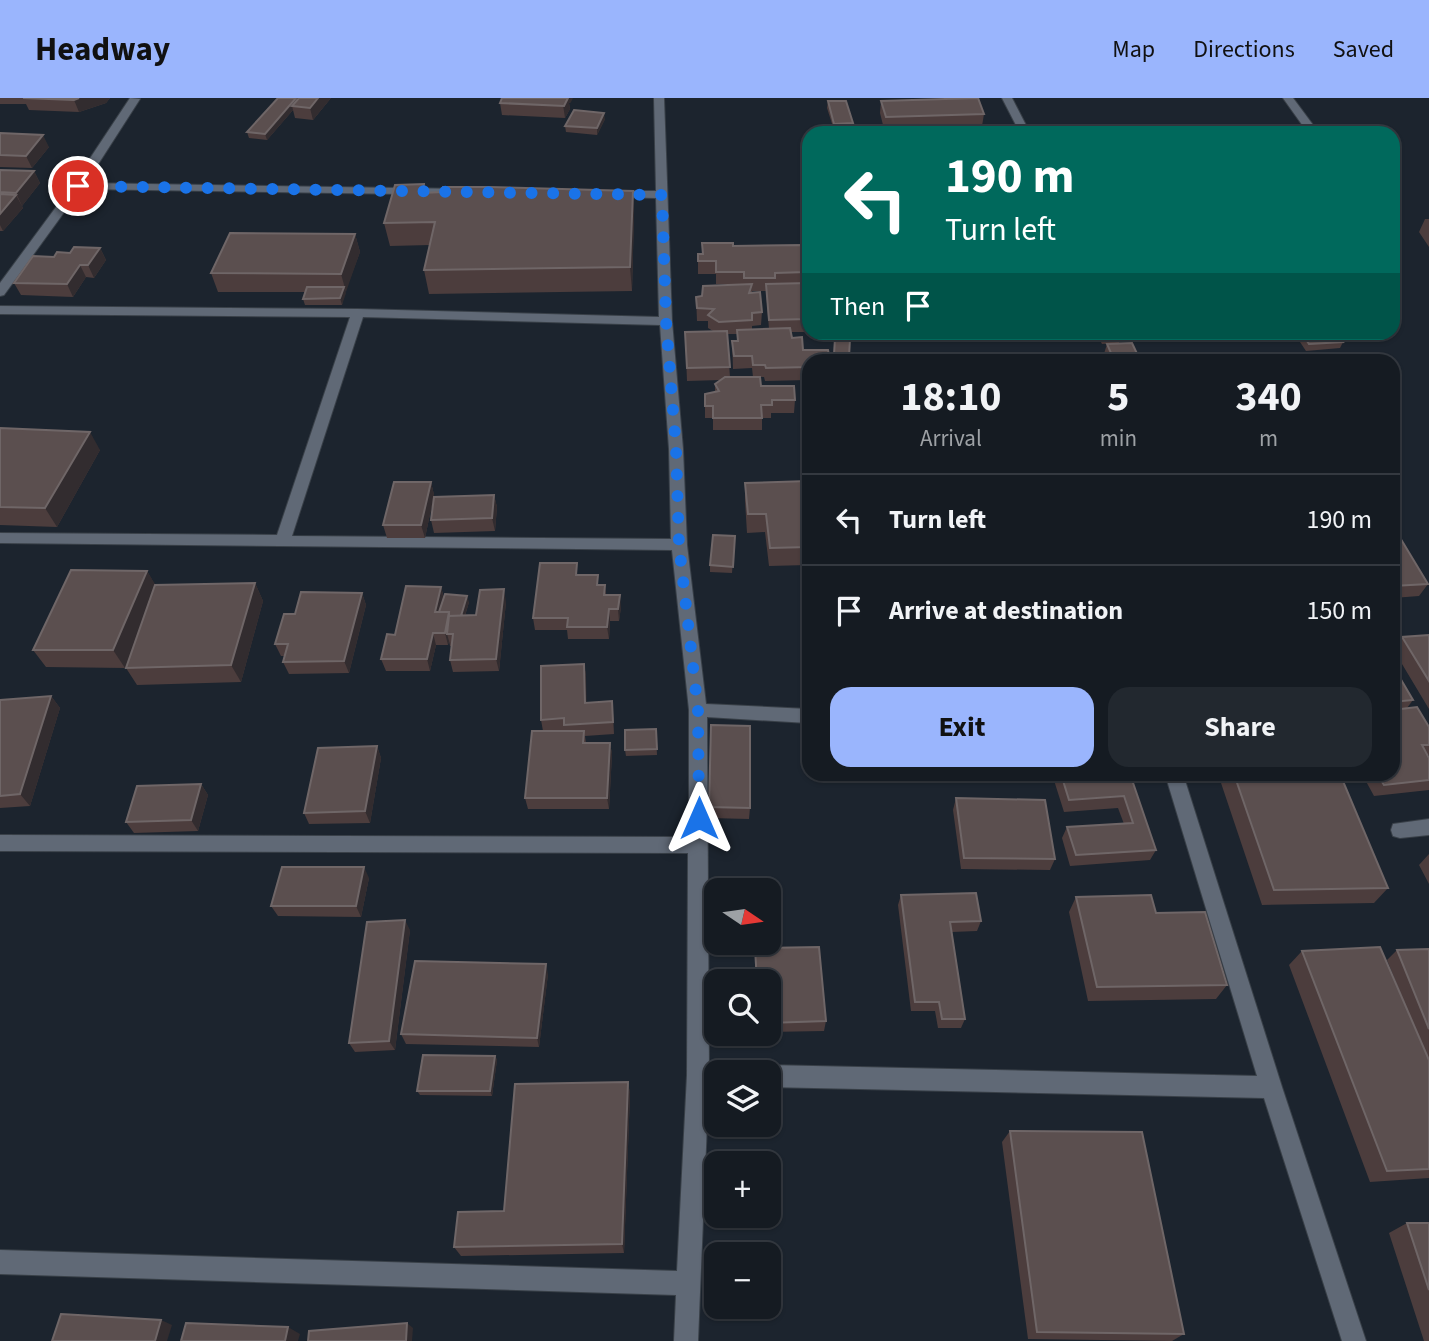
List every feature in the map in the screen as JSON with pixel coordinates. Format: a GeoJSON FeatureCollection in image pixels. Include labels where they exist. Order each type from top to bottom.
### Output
{"type":"FeatureCollection","features":[{"type":"Feature","properties":{"kind":"street"},"geometry":{"type":"LineString","coordinates":[[659,98],[666,321],[676,449],[679,545],[698,710],[699,845],[706,1060]]}},
{"type":"Feature","properties":{"kind":"street"},"geometry":{"type":"LineString","coordinates":[[1007,98],[1021,126]]}},
{"type":"Feature","properties":{"kind":"street"},"geometry":{"type":"LineString","coordinates":[[1288,98],[1309,126]]}},
{"type":"Feature","properties":{"kind":"street"},"geometry":{"type":"LineString","coordinates":[[0,292],[78,186],[135,99]]}},
{"type":"Feature","properties":{"kind":"street"},"geometry":{"type":"LineString","coordinates":[[78,186],[481,192]]}},
{"type":"Feature","properties":{"kind":"street"},"geometry":{"type":"LineString","coordinates":[[593,194],[662,195]]}},
{"type":"Feature","properties":{"kind":"street"},"geometry":{"type":"LineString","coordinates":[[0,310],[358,313],[666,321]]}},
{"type":"Feature","properties":{"kind":"street"},"geometry":{"type":"LineString","coordinates":[[284,541],[358,313]]}},
{"type":"Feature","properties":{"kind":"street"},"geometry":{"type":"LineString","coordinates":[[0,538],[679,545]]}},
{"type":"Feature","properties":{"kind":"street"},"geometry":{"type":"LineString","coordinates":[[698,710],[802,716]]}},
{"type":"Feature","properties":{"kind":"street"},"geometry":{"type":"LineString","coordinates":[[1176,781],[1271,1087],[1354,1341]]}},
{"type":"Feature","properties":{"kind":"street"},"geometry":{"type":"LineString","coordinates":[[1400,830],[1429,827]]}},
{"type":"Feature","properties":{"kind":"street"},"geometry":{"type":"LineString","coordinates":[[0,843],[699,845]]}},
{"type":"Feature","properties":{"kind":"street"},"geometry":{"type":"LineString","coordinates":[[781,1076],[1271,1087]]}},
{"type":"Feature","properties":{"kind":"street"},"geometry":{"type":"LineString","coordinates":[[686,1341],[704,1110]]}},
{"type":"Feature","properties":{"kind":"street"},"geometry":{"type":"LineString","coordinates":[[0,1262],[689,1283]]}},
{"type":"Feature","properties":{"kind":"building"},"geometry":{"type":"Polygon","coordinates":[[[23,98],[79,98],[74,100],[23,98]]]}},
{"type":"Feature","properties":{"kind":"building"},"geometry":{"type":"Polygon","coordinates":[[[278,98],[296,98],[265,134],[247,132],[278,98]]]}},
{"type":"Feature","properties":{"kind":"building"},"geometry":{"type":"Polygon","coordinates":[[[299,98],[318,98],[310,108],[292,106],[299,98]]]}},
{"type":"Feature","properties":{"kind":"building"},"geometry":{"type":"Polygon","coordinates":[[[502,98],[568,98],[564,106],[500,103],[502,98]]]}},
{"type":"Feature","properties":{"kind":"building"},"geometry":{"type":"Polygon","coordinates":[[[978,98],[984,114],[886,117],[881,101],[978,98]]]}},
{"type":"Feature","properties":{"kind":"building"},"geometry":{"type":"Polygon","coordinates":[[[828,101],[846,101],[853,123],[834,124],[828,101]]]}},
{"type":"Feature","properties":{"kind":"building"},"geometry":{"type":"Polygon","coordinates":[[[574,110],[604,113],[597,128],[565,126],[574,110]]]}},
{"type":"Feature","properties":{"kind":"building"},"geometry":{"type":"Polygon","coordinates":[[[0,133],[43,135],[26,156],[0,155],[0,133]]]}},
{"type":"Feature","properties":{"kind":"building"},"geometry":{"type":"Polygon","coordinates":[[[0,170],[34,171],[16,193],[0,192],[0,170]]]}},
{"type":"Feature","properties":{"kind":"building"},"geometry":{"type":"Polygon","coordinates":[[[424,184],[423,193],[442,192],[443,187],[633,191],[630,267],[424,270],[435,222],[384,223],[395,185],[424,184]]]}},
{"type":"Feature","properties":{"kind":"building"},"geometry":{"type":"Polygon","coordinates":[[[0,194],[16,195],[0,214],[0,194]]]}},
{"type":"Feature","properties":{"kind":"building"},"geometry":{"type":"Polygon","coordinates":[[[230,233],[355,234],[341,274],[211,273],[230,233]]]}},
{"type":"Feature","properties":{"kind":"building"},"geometry":{"type":"Polygon","coordinates":[[[702,243],[733,243],[733,246],[802,245],[802,272],[775,273],[775,278],[744,278],[744,272],[716,272],[716,261],[698,261],[698,254],[703,254],[702,243]]]}},
{"type":"Feature","properties":{"kind":"building"},"geometry":{"type":"Polygon","coordinates":[[[74,247],[100,248],[88,265],[80,265],[67,284],[14,283],[33,256],[54,257],[57,252],[70,253],[74,247]]]}},
{"type":"Feature","properties":{"kind":"building"},"geometry":{"type":"Polygon","coordinates":[[[802,283],[802,319],[769,320],[766,284],[802,283]]]}},
{"type":"Feature","properties":{"kind":"building"},"geometry":{"type":"Polygon","coordinates":[[[752,284],[749,293],[760,292],[762,312],[752,313],[752,320],[719,322],[708,315],[714,309],[697,308],[696,297],[702,296],[703,286],[752,284]]]}},
{"type":"Feature","properties":{"kind":"building"},"geometry":{"type":"Polygon","coordinates":[[[307,287],[344,287],[340,298],[303,299],[307,287]]]}},
{"type":"Feature","properties":{"kind":"building"},"geometry":{"type":"Polygon","coordinates":[[[790,328],[792,338],[802,337],[803,350],[828,350],[829,354],[802,354],[802,367],[766,368],[765,365],[753,365],[752,356],[734,356],[732,341],[738,341],[737,330],[790,328]]]}},
{"type":"Feature","properties":{"kind":"building"},"geometry":{"type":"Polygon","coordinates":[[[727,331],[730,367],[687,368],[685,332],[727,331]]]}},
{"type":"Feature","properties":{"kind":"building"},"geometry":{"type":"Polygon","coordinates":[[[835,340],[850,340],[849,354],[834,354],[835,340]]]}},
{"type":"Feature","properties":{"kind":"building"},"geometry":{"type":"Polygon","coordinates":[[[1306,340],[1343,342],[1309,344],[1306,340]]]}},
{"type":"Feature","properties":{"kind":"building"},"geometry":{"type":"Polygon","coordinates":[[[1132,343],[1137,354],[1111,354],[1107,344],[1132,343]]]}},
{"type":"Feature","properties":{"kind":"building"},"geometry":{"type":"Polygon","coordinates":[[[725,377],[760,377],[761,386],[794,386],[795,400],[772,400],[772,405],[761,405],[762,418],[713,418],[713,406],[705,406],[705,394],[719,391],[715,384],[725,377]]]}},
{"type":"Feature","properties":{"kind":"building"},"geometry":{"type":"Polygon","coordinates":[[[0,428],[90,432],[45,508],[0,507],[0,428]]]}},
{"type":"Feature","properties":{"kind":"building"},"geometry":{"type":"Polygon","coordinates":[[[802,481],[802,547],[770,548],[766,514],[748,514],[745,483],[802,481]]]}},
{"type":"Feature","properties":{"kind":"building"},"geometry":{"type":"Polygon","coordinates":[[[394,482],[431,482],[421,525],[383,525],[394,482]]]}},
{"type":"Feature","properties":{"kind":"building"},"geometry":{"type":"Polygon","coordinates":[[[494,495],[492,518],[431,520],[434,497],[494,495]]]}},
{"type":"Feature","properties":{"kind":"building"},"geometry":{"type":"Polygon","coordinates":[[[713,535],[735,536],[733,567],[710,565],[713,535]]]}},
{"type":"Feature","properties":{"kind":"building"},"geometry":{"type":"Polygon","coordinates":[[[1400,538],[1428,584],[1400,586],[1400,538]]]}},
{"type":"Feature","properties":{"kind":"building"},"geometry":{"type":"Polygon","coordinates":[[[540,563],[577,563],[576,575],[598,575],[597,585],[605,585],[604,595],[620,595],[618,609],[609,609],[607,627],[567,627],[568,618],[533,618],[540,563]]]}},
{"type":"Feature","properties":{"kind":"building"},"geometry":{"type":"Polygon","coordinates":[[[71,570],[147,571],[113,650],[33,650],[71,570]]]}},
{"type":"Feature","properties":{"kind":"building"},"geometry":{"type":"Polygon","coordinates":[[[255,583],[231,665],[126,668],[155,585],[255,583]]]}},
{"type":"Feature","properties":{"kind":"building"},"geometry":{"type":"Polygon","coordinates":[[[406,586],[441,587],[435,612],[449,612],[445,633],[433,633],[427,659],[381,659],[387,634],[395,635],[406,586]]]}},
{"type":"Feature","properties":{"kind":"building"},"geometry":{"type":"Polygon","coordinates":[[[504,589],[496,659],[450,660],[453,634],[447,634],[449,616],[476,615],[480,590],[504,589]]]}},
{"type":"Feature","properties":{"kind":"building"},"geometry":{"type":"Polygon","coordinates":[[[301,592],[362,593],[344,661],[283,662],[288,644],[275,644],[284,614],[295,614],[301,592]]]}},
{"type":"Feature","properties":{"kind":"building"},"geometry":{"type":"Polygon","coordinates":[[[445,594],[467,596],[461,616],[449,616],[449,612],[439,612],[445,594]]]}},
{"type":"Feature","properties":{"kind":"building"},"geometry":{"type":"Polygon","coordinates":[[[1429,635],[1429,681],[1402,637],[1429,635]]]}},
{"type":"Feature","properties":{"kind":"building"},"geometry":{"type":"Polygon","coordinates":[[[584,664],[585,703],[612,701],[613,722],[564,725],[564,718],[541,720],[541,666],[584,664]]]}},
{"type":"Feature","properties":{"kind":"building"},"geometry":{"type":"Polygon","coordinates":[[[1400,678],[1413,700],[1400,701],[1400,678]]]}},
{"type":"Feature","properties":{"kind":"building"},"geometry":{"type":"Polygon","coordinates":[[[51,696],[20,794],[0,796],[0,700],[51,696]]]}},
{"type":"Feature","properties":{"kind":"building"},"geometry":{"type":"Polygon","coordinates":[[[1417,707],[1429,727],[1429,745],[1422,745],[1429,758],[1429,780],[1384,785],[1381,781],[1400,781],[1400,709],[1417,707]]]}},
{"type":"Feature","properties":{"kind":"building"},"geometry":{"type":"Polygon","coordinates":[[[711,725],[750,726],[750,808],[709,807],[711,725]]]}},
{"type":"Feature","properties":{"kind":"building"},"geometry":{"type":"Polygon","coordinates":[[[656,729],[657,749],[625,750],[625,730],[656,729]]]}},
{"type":"Feature","properties":{"kind":"building"},"geometry":{"type":"Polygon","coordinates":[[[532,731],[584,731],[583,743],[610,743],[607,798],[525,798],[532,731]]]}},
{"type":"Feature","properties":{"kind":"building"},"geometry":{"type":"Polygon","coordinates":[[[377,746],[365,811],[304,813],[318,748],[377,746]]]}},
{"type":"Feature","properties":{"kind":"building"},"geometry":{"type":"Polygon","coordinates":[[[1063,781],[1132,781],[1156,850],[1076,855],[1067,827],[1133,823],[1124,796],[1069,800],[1063,781]]]}},
{"type":"Feature","properties":{"kind":"building"},"geometry":{"type":"Polygon","coordinates":[[[1236,781],[1343,781],[1388,888],[1274,890],[1236,781]]]}},
{"type":"Feature","properties":{"kind":"building"},"geometry":{"type":"Polygon","coordinates":[[[201,784],[191,820],[126,822],[137,786],[201,784]]]}},
{"type":"Feature","properties":{"kind":"building"},"geometry":{"type":"Polygon","coordinates":[[[956,798],[1045,800],[1055,859],[964,858],[956,798]]]}},
{"type":"Feature","properties":{"kind":"building"},"geometry":{"type":"Polygon","coordinates":[[[282,867],[364,867],[356,906],[271,906],[282,867]]]}},
{"type":"Feature","properties":{"kind":"building"},"geometry":{"type":"Polygon","coordinates":[[[976,893],[981,921],[950,922],[965,1019],[942,1019],[939,1002],[915,1002],[901,895],[976,893]]]}},
{"type":"Feature","properties":{"kind":"building"},"geometry":{"type":"Polygon","coordinates":[[[1151,895],[1156,913],[1205,912],[1227,985],[1097,987],[1076,897],[1151,895]]]}},
{"type":"Feature","properties":{"kind":"building"},"geometry":{"type":"Polygon","coordinates":[[[405,920],[389,1041],[349,1043],[367,922],[405,920]]]}},
{"type":"Feature","properties":{"kind":"building"},"geometry":{"type":"Polygon","coordinates":[[[819,947],[826,1021],[781,1023],[781,969],[756,969],[755,956],[780,956],[781,948],[819,947]]]}},
{"type":"Feature","properties":{"kind":"building"},"geometry":{"type":"Polygon","coordinates":[[[1380,947],[1429,1060],[1429,1169],[1387,1171],[1302,951],[1380,947]]]}},
{"type":"Feature","properties":{"kind":"building"},"geometry":{"type":"Polygon","coordinates":[[[1429,949],[1429,1029],[1397,950],[1429,949]]]}},
{"type":"Feature","properties":{"kind":"building"},"geometry":{"type":"Polygon","coordinates":[[[415,961],[546,964],[537,1038],[401,1034],[415,961]]]}},
{"type":"Feature","properties":{"kind":"building"},"geometry":{"type":"Polygon","coordinates":[[[423,1055],[495,1056],[490,1091],[417,1091],[423,1055]]]}},
{"type":"Feature","properties":{"kind":"building"},"geometry":{"type":"Polygon","coordinates":[[[628,1082],[622,1244],[454,1247],[458,1212],[504,1211],[515,1084],[628,1082]]]}},
{"type":"Feature","properties":{"kind":"building"},"geometry":{"type":"Polygon","coordinates":[[[1010,1131],[1142,1132],[1184,1334],[1037,1332],[1010,1131]]]}},
{"type":"Feature","properties":{"kind":"building"},"geometry":{"type":"Polygon","coordinates":[[[1407,1223],[1429,1223],[1429,1290],[1407,1223]]]}},
{"type":"Feature","properties":{"kind":"building"},"geometry":{"type":"Polygon","coordinates":[[[61,1314],[161,1320],[155,1341],[52,1341],[61,1314]]]}},
{"type":"Feature","properties":{"kind":"building"},"geometry":{"type":"Polygon","coordinates":[[[186,1323],[288,1327],[285,1341],[181,1341],[186,1323]]]}},
{"type":"Feature","properties":{"kind":"building"},"geometry":{"type":"Polygon","coordinates":[[[407,1323],[406,1341],[308,1341],[309,1331],[407,1323]]]}},
{"type":"Feature","properties":{"kind":"route"},"geometry":{"type":"LineString","coordinates":[[78,186],[662,195],[666,321],[676,449],[679,545],[698,710],[699,818]]}}]}
